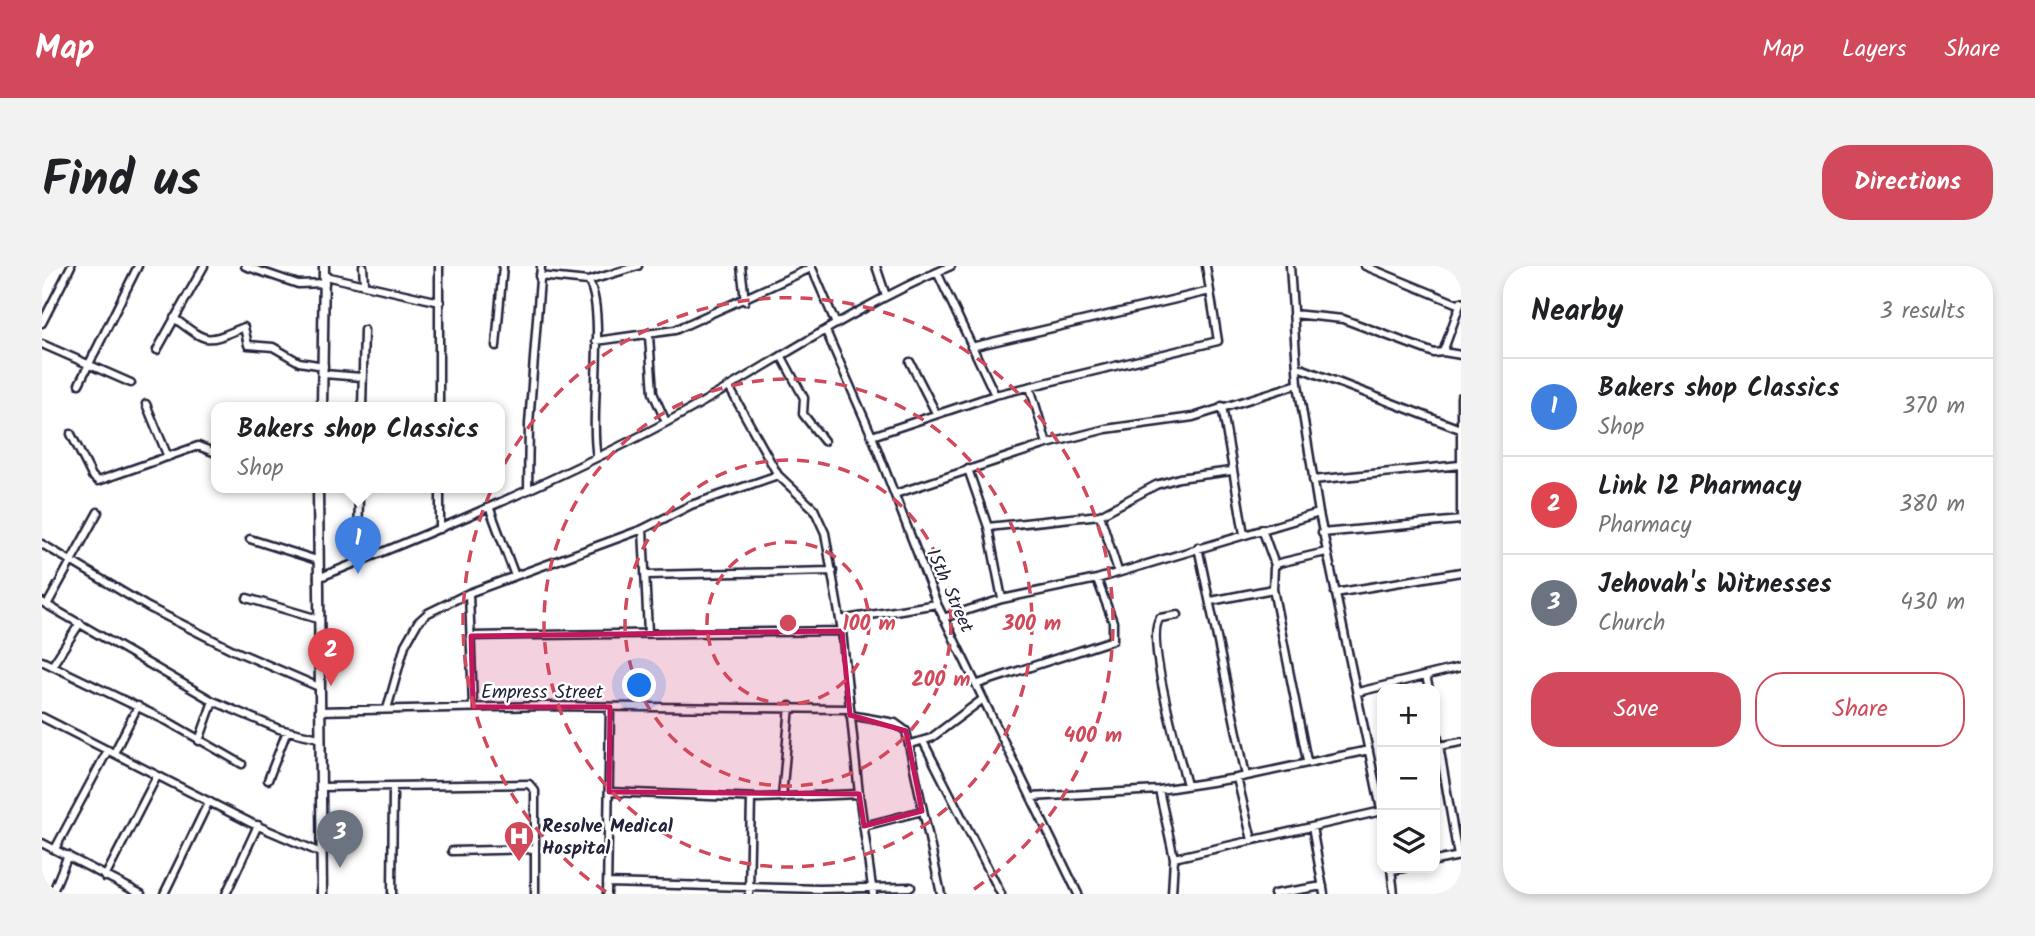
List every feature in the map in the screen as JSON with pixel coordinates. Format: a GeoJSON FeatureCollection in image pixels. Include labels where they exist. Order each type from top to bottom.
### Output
{"type":"FeatureCollection","features":[{"type":"Feature","properties":{"kind":"main road"},"geometry":{"type":"LineString","coordinates":[[322,402],[324,266]]}},
{"type":"Feature","properties":{"kind":"main road"},"geometry":{"type":"LineString","coordinates":[[318,493],[322,894]]}},
{"type":"Feature","properties":{"kind":"street"},"geometry":{"type":"LineString","coordinates":[[42,323],[71,266]]}},
{"type":"Feature","properties":{"kind":"street"},"geometry":{"type":"LineString","coordinates":[[79,384],[138,266]]}},
{"type":"Feature","properties":{"kind":"street"},"geometry":{"type":"LineString","coordinates":[[157,350],[204,266]]}},
{"type":"Feature","properties":{"kind":"street"},"geometry":{"type":"LineString","coordinates":[[245,266],[298,284],[325,279],[363,283],[440,302]]}},
{"type":"Feature","properties":{"kind":"street"},"geometry":{"type":"LineString","coordinates":[[363,266],[363,283]]}},
{"type":"Feature","properties":{"kind":"street"},"geometry":{"type":"LineString","coordinates":[[439,266],[439,402]]}},
{"type":"Feature","properties":{"kind":"street"},"geometry":{"type":"LineString","coordinates":[[496,346],[503,266]]}},
{"type":"Feature","properties":{"kind":"street"},"geometry":{"type":"LineString","coordinates":[[528,490],[541,266]]}},
{"type":"Feature","properties":{"kind":"street"},"geometry":{"type":"LineString","coordinates":[[540,276],[588,281],[638,266]]}},
{"type":"Feature","properties":{"kind":"street"},"geometry":{"type":"LineString","coordinates":[[741,266],[745,301]]}},
{"type":"Feature","properties":{"kind":"street"},"geometry":{"type":"LineString","coordinates":[[876,266],[886,296]]}},
{"type":"Feature","properties":{"kind":"street"},"geometry":{"type":"LineString","coordinates":[[317,578],[489,509],[597,457],[729,387],[886,296],[951,266]]}},
{"type":"Feature","properties":{"kind":"street"},"geometry":{"type":"LineString","coordinates":[[872,436],[995,395],[1218,341],[1206,266]]}},
{"type":"Feature","properties":{"kind":"street"},"geometry":{"type":"LineString","coordinates":[[1290,266],[1298,384],[1318,513],[1359,692],[1381,810]]}},
{"type":"Feature","properties":{"kind":"street"},"geometry":{"type":"LineString","coordinates":[[1365,266],[1460,304],[1443,352]]}},
{"type":"Feature","properties":{"kind":"street"},"geometry":{"type":"LineString","coordinates":[[596,341],[649,336],[675,330],[745,301],[811,267],[836,324]]}},
{"type":"Feature","properties":{"kind":"street"},"geometry":{"type":"LineString","coordinates":[[937,272],[995,395]]}},
{"type":"Feature","properties":{"kind":"street"},"geometry":{"type":"LineString","coordinates":[[588,281],[597,299],[594,427],[597,457]]}},
{"type":"Feature","properties":{"kind":"street"},"geometry":{"type":"LineString","coordinates":[[971,347],[1210,291]]}},
{"type":"Feature","properties":{"kind":"street"},"geometry":{"type":"LineString","coordinates":[[1293,314],[1343,320],[1425,351],[1461,355]]}},
{"type":"Feature","properties":{"kind":"street"},"geometry":{"type":"LineString","coordinates":[[174,318],[204,339],[220,339],[243,327],[247,345],[273,347],[299,362],[361,377]]}},
{"type":"Feature","properties":{"kind":"street"},"geometry":{"type":"LineString","coordinates":[[362,402],[363,330]]}},
{"type":"Feature","properties":{"kind":"street","name":"15th Street"},"geometry":{"type":"LineString","coordinates":[[826,331],[872,436],[943,618],[978,684],[1078,894]]}},
{"type":"Feature","properties":{"kind":"street"},"geometry":{"type":"LineString","coordinates":[[649,336],[653,393],[666,422]]}},
{"type":"Feature","properties":{"kind":"street"},"geometry":{"type":"LineString","coordinates":[[42,344],[131,383]]}},
{"type":"Feature","properties":{"kind":"street"},"geometry":{"type":"LineString","coordinates":[[782,357],[804,398],[803,414],[824,441]]}},
{"type":"Feature","properties":{"kind":"street"},"geometry":{"type":"LineString","coordinates":[[910,362],[936,413]]}},
{"type":"Feature","properties":{"kind":"street"},"geometry":{"type":"LineString","coordinates":[[1298,367],[1460,429]]}},
{"type":"Feature","properties":{"kind":"street"},"geometry":{"type":"LineString","coordinates":[[895,494],[1047,444],[1106,429],[1193,417],[1298,384]]}},
{"type":"Feature","properties":{"kind":"street"},"geometry":{"type":"LineString","coordinates":[[729,387],[778,475],[820,518],[833,571],[842,631],[849,712],[873,891]]}},
{"type":"Feature","properties":{"kind":"street"},"geometry":{"type":"LineString","coordinates":[[1030,387],[1047,444]]}},
{"type":"Feature","properties":{"kind":"street"},"geometry":{"type":"LineString","coordinates":[[1322,533],[1461,517],[1461,397]]}},
{"type":"Feature","properties":{"kind":"street"},"geometry":{"type":"LineString","coordinates":[[146,404],[169,457]]}},
{"type":"Feature","properties":{"kind":"street"},"geometry":{"type":"LineString","coordinates":[[1222,406],[1231,471],[1244,534]]}},
{"type":"Feature","properties":{"kind":"street"},"geometry":{"type":"LineString","coordinates":[[71,434],[92,476],[98,481],[198,446],[211,451]]}},
{"type":"Feature","properties":{"kind":"street"},"geometry":{"type":"LineString","coordinates":[[1313,480],[1460,465]]}},
{"type":"Feature","properties":{"kind":"street"},"geometry":{"type":"LineString","coordinates":[[968,468],[988,527],[1002,599]]}},
{"type":"Feature","properties":{"kind":"street"},"geometry":{"type":"LineString","coordinates":[[988,527],[1100,514],[1156,485],[1179,478],[1231,471]]}},
{"type":"Feature","properties":{"kind":"street"},"geometry":{"type":"LineString","coordinates":[[387,709],[405,645],[418,622],[433,610],[469,593],[643,528],[691,505],[778,475]]}},
{"type":"Feature","properties":{"kind":"street"},"geometry":{"type":"LineString","coordinates":[[358,562],[359,493]]}},
{"type":"Feature","properties":{"kind":"street"},"geometry":{"type":"LineString","coordinates":[[440,493],[440,529]]}},
{"type":"Feature","properties":{"kind":"street"},"geometry":{"type":"LineString","coordinates":[[489,509],[515,576]]}},
{"type":"Feature","properties":{"kind":"street"},"geometry":{"type":"LineString","coordinates":[[98,512],[45,604],[213,701],[287,731],[319,738]]}},
{"type":"Feature","properties":{"kind":"street"},"geometry":{"type":"LineString","coordinates":[[943,618],[1002,599],[1097,579],[1318,513]]}},
{"type":"Feature","properties":{"kind":"street"},"geometry":{"type":"LineString","coordinates":[[1100,514],[1118,571]]}},
{"type":"Feature","properties":{"kind":"street"},"geometry":{"type":"LineString","coordinates":[[643,528],[648,633]]}},
{"type":"Feature","properties":{"kind":"street"},"geometry":{"type":"LineString","coordinates":[[1262,529],[1275,565],[1273,589],[1307,761]]}},
{"type":"Feature","properties":{"kind":"street"},"geometry":{"type":"LineString","coordinates":[[250,539],[317,560]]}},
{"type":"Feature","properties":{"kind":"street"},"geometry":{"type":"LineString","coordinates":[[42,544],[71,563],[233,650],[319,687]]}},
{"type":"Feature","properties":{"kind":"street"},"geometry":{"type":"LineString","coordinates":[[1198,547],[1246,776]]}},
{"type":"Feature","properties":{"kind":"street"},"geometry":{"type":"LineString","coordinates":[[1275,565],[1326,552]]}},
{"type":"Feature","properties":{"kind":"street"},"geometry":{"type":"LineString","coordinates":[[646,575],[833,571]]}},
{"type":"Feature","properties":{"kind":"street"},"geometry":{"type":"LineString","coordinates":[[1335,593],[1461,572]]}},
{"type":"Feature","properties":{"kind":"street"},"geometry":{"type":"LineString","coordinates":[[978,684],[1113,640],[1113,622],[1097,579]]}},
{"type":"Feature","properties":{"kind":"street"},"geometry":{"type":"LineString","coordinates":[[1211,601],[1273,589]]}},
{"type":"Feature","properties":{"kind":"street"},"geometry":{"type":"LineString","coordinates":[[469,593],[473,707]]}},
{"type":"Feature","properties":{"kind":"street"},"geometry":{"type":"LineString","coordinates":[[247,598],[318,619]]}},
{"type":"Feature","properties":{"kind":"street"},"geometry":{"type":"LineString","coordinates":[[840,620],[937,604]]}},
{"type":"Feature","properties":{"kind":"street"},"geometry":{"type":"LineString","coordinates":[[1178,615],[1160,618],[1154,629],[1160,679],[1187,785]]}},
{"type":"Feature","properties":{"kind":"street"},"geometry":{"type":"LineString","coordinates":[[52,666],[80,623]]}},
{"type":"Feature","properties":{"kind":"street"},"geometry":{"type":"LineString","coordinates":[[471,636],[842,631]]}},
{"type":"Feature","properties":{"kind":"street"},"geometry":{"type":"LineString","coordinates":[[42,661],[138,706],[242,764]]}},
{"type":"Feature","properties":{"kind":"street"},"geometry":{"type":"LineString","coordinates":[[1359,692],[1461,667]]}},
{"type":"Feature","properties":{"kind":"street"},"geometry":{"type":"LineString","coordinates":[[1426,676],[1428,684]]}},
{"type":"Feature","properties":{"kind":"street"},"geometry":{"type":"LineString","coordinates":[[941,894],[922,811],[911,744],[923,743],[984,699]]}},
{"type":"Feature","properties":{"kind":"street"},"geometry":{"type":"LineString","coordinates":[[199,741],[213,701]]}},
{"type":"Feature","properties":{"kind":"street"},"geometry":{"type":"LineString","coordinates":[[55,849],[138,706]]}},
{"type":"Feature","properties":{"kind":"street"},"geometry":{"type":"LineString","coordinates":[[782,798],[790,706]]}},
{"type":"Feature","properties":{"kind":"street","name":"Empress Street"},"geometry":{"type":"LineString","coordinates":[[319,711],[473,707],[790,706],[849,712],[901,726],[911,744]]}},
{"type":"Feature","properties":{"kind":"street"},"geometry":{"type":"LineString","coordinates":[[607,894],[610,707]]}},
{"type":"Feature","properties":{"kind":"street"},"geometry":{"type":"LineString","coordinates":[[42,727],[44,718],[258,825],[321,852]]}},
{"type":"Feature","properties":{"kind":"street"},"geometry":{"type":"LineString","coordinates":[[268,780],[287,731]]}},
{"type":"Feature","properties":{"kind":"street"},"geometry":{"type":"LineString","coordinates":[[1440,746],[1461,742]]}},
{"type":"Feature","properties":{"kind":"street"},"geometry":{"type":"LineString","coordinates":[[923,743],[1001,894]]}},
{"type":"Feature","properties":{"kind":"street"},"geometry":{"type":"LineString","coordinates":[[1439,747],[1460,856],[1440,860]]}},
{"type":"Feature","properties":{"kind":"street"},"geometry":{"type":"LineString","coordinates":[[1031,797],[1159,790],[1237,778],[1307,761],[1370,750]]}},
{"type":"Feature","properties":{"kind":"street"},"geometry":{"type":"LineString","coordinates":[[105,877],[157,776]]}},
{"type":"Feature","properties":{"kind":"street"},"geometry":{"type":"LineString","coordinates":[[1237,778],[1252,840]]}},
{"type":"Feature","properties":{"kind":"street"},"geometry":{"type":"LineString","coordinates":[[320,786],[393,788],[529,784],[535,791],[535,894]]}},
{"type":"Feature","properties":{"kind":"street"},"geometry":{"type":"LineString","coordinates":[[392,894],[393,788]]}},
{"type":"Feature","properties":{"kind":"street"},"geometry":{"type":"LineString","coordinates":[[1159,790],[1174,858],[1172,894]]}},
{"type":"Feature","properties":{"kind":"street"},"geometry":{"type":"LineString","coordinates":[[608,792],[751,798],[859,794]]}},
{"type":"Feature","properties":{"kind":"street"},"geometry":{"type":"LineString","coordinates":[[749,891],[751,798]]}},
{"type":"Feature","properties":{"kind":"street"},"geometry":{"type":"LineString","coordinates":[[164,894],[209,801]]}},
{"type":"Feature","properties":{"kind":"street"},"geometry":{"type":"LineString","coordinates":[[864,827],[922,811]]}},
{"type":"Feature","properties":{"kind":"street"},"geometry":{"type":"LineString","coordinates":[[1174,858],[1377,814]]}},
{"type":"Feature","properties":{"kind":"street"},"geometry":{"type":"LineString","coordinates":[[226,894],[258,825]]}},
{"type":"Feature","properties":{"kind":"street"},"geometry":{"type":"LineString","coordinates":[[1274,894],[1323,890],[1312,827]]}},
{"type":"Feature","properties":{"kind":"street"},"geometry":{"type":"LineString","coordinates":[[42,843],[141,894]]}},
{"type":"Feature","properties":{"kind":"street"},"geometry":{"type":"LineString","coordinates":[[452,851],[535,849]]}},
{"type":"Feature","properties":{"kind":"street"},"geometry":{"type":"LineString","coordinates":[[52,894],[68,855]]}},
{"type":"Feature","properties":{"kind":"street"},"geometry":{"type":"LineString","coordinates":[[1391,873],[1394,894]]}},
{"type":"Feature","properties":{"kind":"street"},"geometry":{"type":"LineString","coordinates":[[607,883],[749,891],[873,891],[911,887]]}},
{"type":"Feature","properties":{"kind":"highlighted area"},"geometry":{"type":"Polygon","coordinates":[[[842,631],[850,715],[906,731],[922,811],[864,826],[859,794],[609,792],[610,707],[473,707],[471,636],[842,631]]]}},
{"type":"Feature","properties":{"kind":"place","name":"Bakers shop Classics"},"geometry":{"type":"Point","coordinates":[358,574]}},
{"type":"Feature","properties":{"kind":"place","name":"Link 12 Pharmacy"},"geometry":{"type":"Point","coordinates":[331,686]}},
{"type":"Feature","properties":{"kind":"place","name":"Resolve Medical Hospital"},"geometry":{"type":"Point","coordinates":[519,863]}},
{"type":"Feature","properties":{"kind":"place","name":"Jehovah's Witnesses"},"geometry":{"type":"Point","coordinates":[340,868]}}]}
